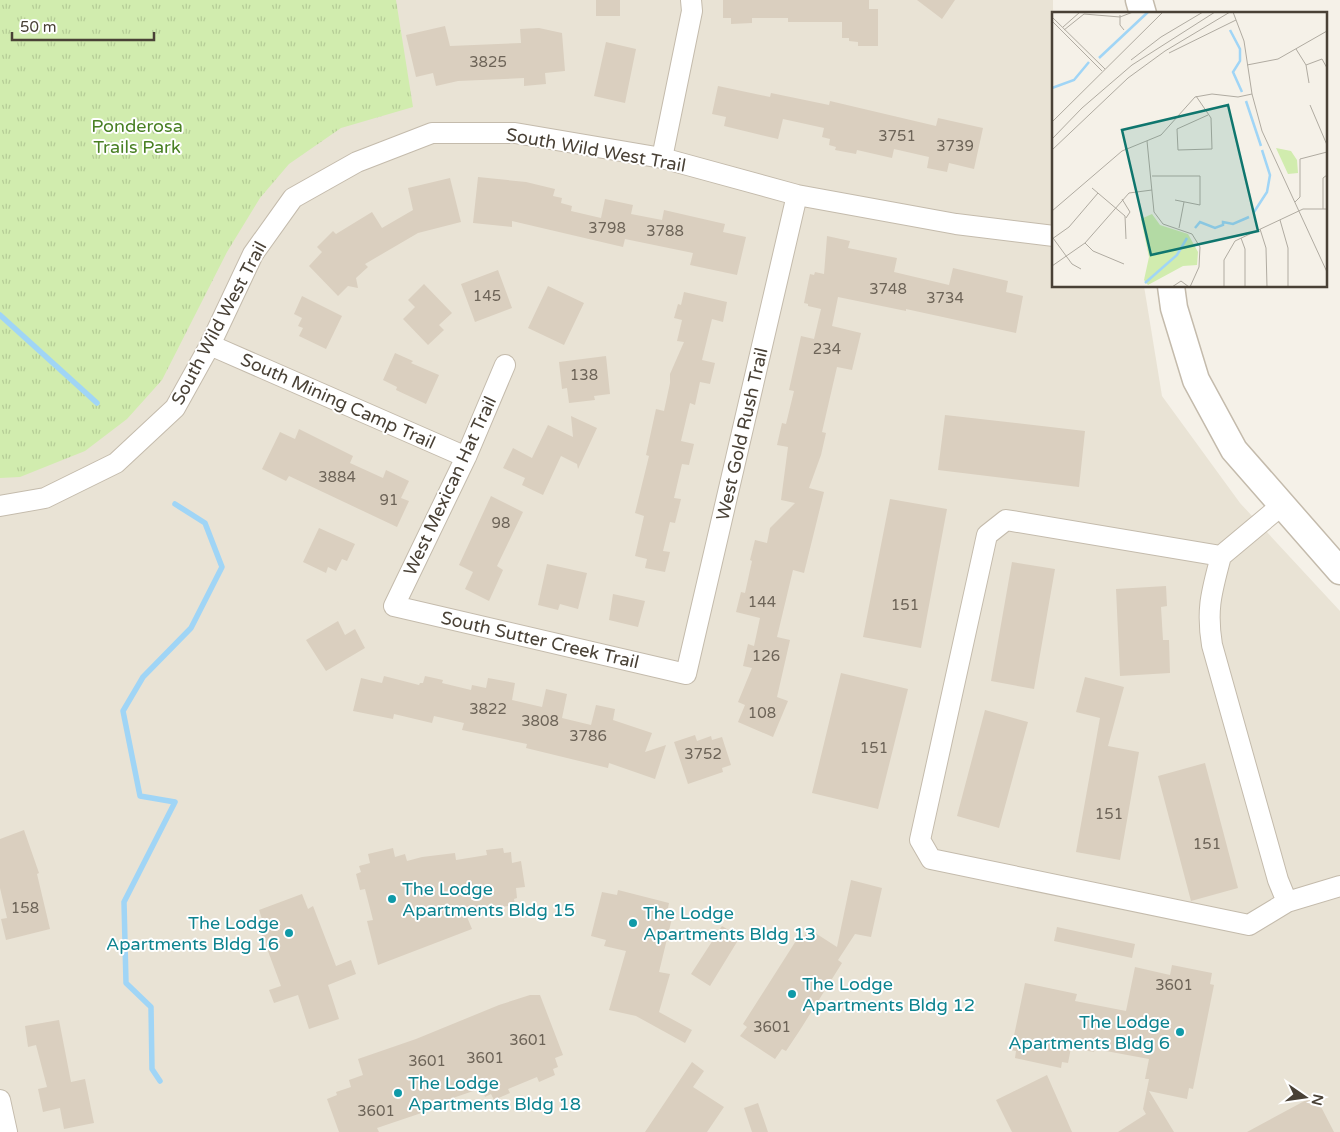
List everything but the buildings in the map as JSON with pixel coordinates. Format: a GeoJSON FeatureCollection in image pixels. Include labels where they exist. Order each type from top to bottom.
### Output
{"type":"FeatureCollection","features":[{"type":"Feature","properties":{"kind":"street"},"geometry":{"type":"LineString","coordinates":[[662,158],[692,11],[691,0]]}},
{"type":"Feature","properties":{"kind":"street","name":"South Wild West Trail"},"geometry":{"type":"LineString","coordinates":[[0,506],[45,498],[116,463],[175,408],[210,345],[253,254],[294,198],[357,162],[432,133],[515,133],[662,158],[797,195],[956,224],[1052,236]]}},
{"type":"Feature","properties":{"kind":"street","name":"West Gold Rush Trail"},"geometry":{"type":"LineString","coordinates":[[686,674],[797,195]]}},
{"type":"Feature","properties":{"kind":"street"},"geometry":{"type":"LineString","coordinates":[[1171,288],[1174,308],[1196,380],[1234,450],[1340,571]]}},
{"type":"Feature","properties":{"kind":"street","name":"South Mining Camp Trail"},"geometry":{"type":"LineString","coordinates":[[210,345],[466,457]]}},
{"type":"Feature","properties":{"kind":"street","name":"West Mexican Hat Trail"},"geometry":{"type":"LineString","coordinates":[[394,606],[466,457],[505,365]]}},
{"type":"Feature","properties":{"kind":"street"},"geometry":{"type":"LineString","coordinates":[[1282,505],[1221,556],[1210,598],[1208,623],[1212,645],[1278,880],[1287,902]]}},
{"type":"Feature","properties":{"kind":"street"},"geometry":{"type":"LineString","coordinates":[[1221,556],[1006,520],[987,535],[920,840],[931,859],[1249,925],[1287,902],[1340,886]]}},
{"type":"Feature","properties":{"kind":"street","name":"South Sutter Creek Trail"},"geometry":{"type":"LineString","coordinates":[[394,606],[686,674]]}},
{"type":"Feature","properties":{"kind":"street"},"geometry":{"type":"LineString","coordinates":[[0,1100],[7,1132]]}},
{"type":"Feature","properties":{"kind":"shaded area"},"geometry":{"type":"Polygon","coordinates":[[[0,0],[1053,0],[1052,288],[1144,288],[1162,396],[1240,503],[1340,611],[1340,1132],[0,1132],[0,0]]]}},
{"type":"Feature","properties":{"kind":"green space","name":"Ponderosa Trails Park"},"geometry":{"type":"Polygon","coordinates":[[[0,0],[396,0],[413,107],[341,128],[289,164],[260,198],[227,252],[162,380],[127,419],[85,451],[20,477],[0,478],[0,0]]]}},
{"type":"Feature","properties":{"kind":"waterway"},"geometry":{"type":"LineString","coordinates":[[0,315],[97,403]]}},
{"type":"Feature","properties":{"kind":"waterway"},"geometry":{"type":"LineString","coordinates":[[160,1081],[152,1069],[151,1007],[126,983],[124,902],[175,802],[140,796],[123,711],[143,677],[191,628],[222,567],[205,523],[175,504]]}},
{"type":"Feature","properties":{"kind":"place","name":"The Lodge Apartments Bldg 15"},"geometry":{"type":"Point","coordinates":[392,899]}},
{"type":"Feature","properties":{"kind":"place","name":"The Lodge Apartments Bldg 13"},"geometry":{"type":"Point","coordinates":[633,923]}},
{"type":"Feature","properties":{"kind":"place","name":"The Lodge Apartments Bldg 16"},"geometry":{"type":"Point","coordinates":[289,933]}},
{"type":"Feature","properties":{"kind":"place","name":"The Lodge Apartments Bldg 12"},"geometry":{"type":"Point","coordinates":[792,994]}},
{"type":"Feature","properties":{"kind":"place","name":"The Lodge Apartments Bldg 6"},"geometry":{"type":"Point","coordinates":[1180,1032]}},
{"type":"Feature","properties":{"kind":"place","name":"The Lodge Apartments Bldg 18"},"geometry":{"type":"Point","coordinates":[398,1093]}}]}
